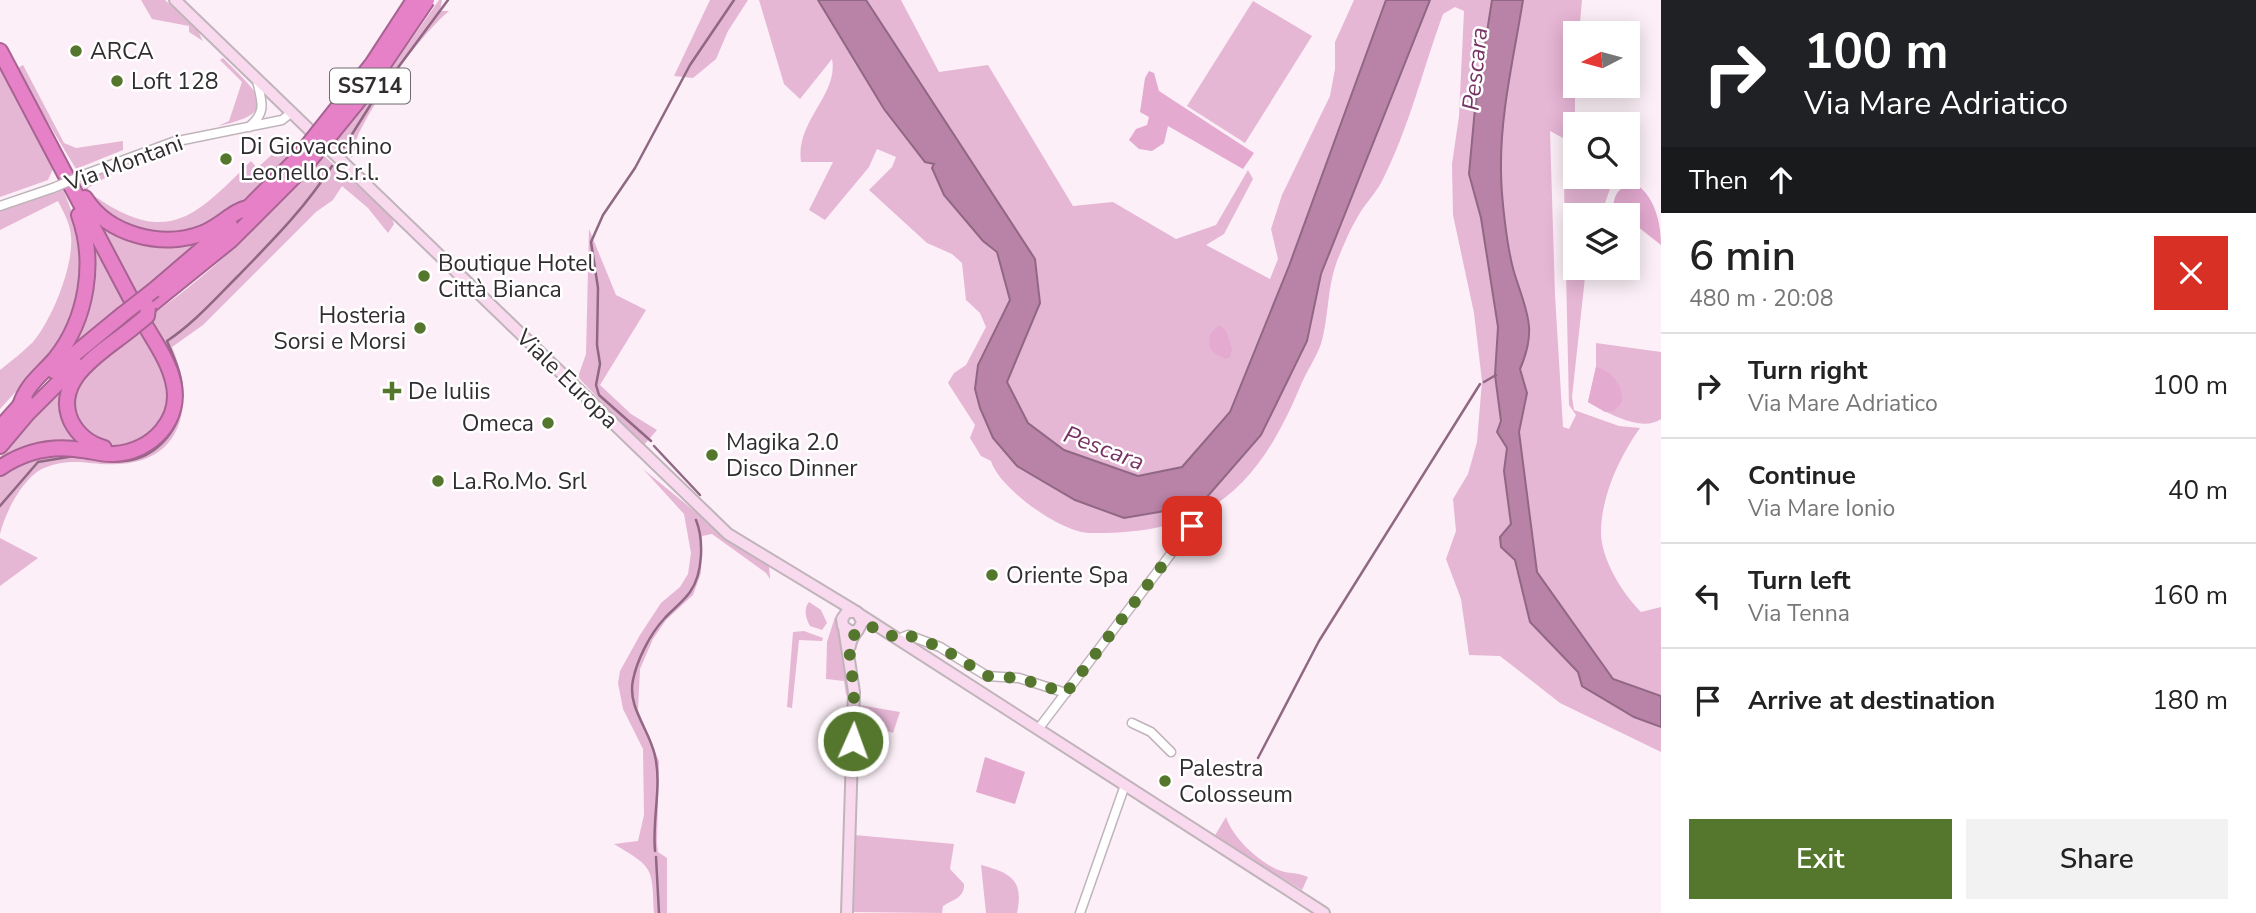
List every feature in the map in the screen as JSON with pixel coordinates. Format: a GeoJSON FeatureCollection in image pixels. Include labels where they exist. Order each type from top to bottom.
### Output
{"type":"FeatureCollection","features":[{"type":"Feature","properties":{"kind":"highway","name":"SS714"},"geometry":{"type":"LineString","coordinates":[[0,446],[63,378],[131,323],[250,206],[301,162],[373,63],[414,0]]}},
{"type":"Feature","properties":{"kind":"highway","name":"SS714"},"geometry":{"type":"LineString","coordinates":[[154,299],[231,240],[375,78],[427,0]]}},
{"type":"Feature","properties":{"kind":"highway"},"geometry":{"type":"LineString","coordinates":[[0,51],[131,299]]}},
{"type":"Feature","properties":{"kind":"highway"},"geometry":{"type":"LineString","coordinates":[[64,173],[76,183],[97,213],[117,227],[145,237],[169,239],[201,234],[215,228],[238,210],[250,206]]}},
{"type":"Feature","properties":{"kind":"highway"},"geometry":{"type":"LineString","coordinates":[[20,406],[24,390],[61,349],[86,288],[88,244],[74,190]]}},
{"type":"Feature","properties":{"kind":"highway","name":"SS714"},"geometry":{"type":"LineString","coordinates":[[0,428],[73,354],[131,323]]}},
{"type":"Feature","properties":{"kind":"highway"},"geometry":{"type":"LineString","coordinates":[[0,468],[20,456],[46,449],[75,449],[113,455],[126,453],[143,447],[159,435],[174,405],[173,379],[131,323],[76,375],[67,395],[70,417],[83,438],[98,446],[126,453]]}},
{"type":"Feature","properties":{"kind":"main road","name":"Viale Europa"},"geometry":{"type":"LineString","coordinates":[[175,0],[728,534],[1039,728],[1325,913]]}},
{"type":"Feature","properties":{"kind":"main road","name":"Viale Europa"},"geometry":{"type":"LineString","coordinates":[[823,592],[843,625]]}},
{"type":"Feature","properties":{"kind":"main road"},"geometry":{"type":"LineString","coordinates":[[847,913],[854,702],[849,652],[843,625],[844,614],[857,613],[862,621],[850,640],[849,652]]}},
{"type":"Feature","properties":{"kind":"main road"},"geometry":{"type":"LineString","coordinates":[[843,625],[851,632],[881,628]]}},
{"type":"Feature","properties":{"kind":"street"},"geometry":{"type":"LineString","coordinates":[[249,127],[258,119],[263,105],[256,77]]}},
{"type":"Feature","properties":{"kind":"street","name":"Via Montani"},"geometry":{"type":"LineString","coordinates":[[0,206],[166,144],[282,120],[292,112]]}},
{"type":"Feature","properties":{"kind":"street"},"geometry":{"type":"LineString","coordinates":[[1039,728],[1192,526]]}},
{"type":"Feature","properties":{"kind":"street"},"geometry":{"type":"LineString","coordinates":[[898,639],[908,635],[940,647],[988,676],[1019,678],[1066,693]]}},
{"type":"Feature","properties":{"kind":"street"},"geometry":{"type":"LineString","coordinates":[[1132,723],[1151,732],[1171,752]]}},
{"type":"Feature","properties":{"kind":"street"},"geometry":{"type":"LineString","coordinates":[[1080,913],[1125,785]]}},
{"type":"Feature","properties":{"kind":"shaded area"},"geometry":{"type":"Polygon","coordinates":[[[141,0],[165,0],[198,31],[203,41],[189,32],[189,26],[152,19],[141,0]]]}},
{"type":"Feature","properties":{"kind":"shaded area"},"geometry":{"type":"Polygon","coordinates":[[[439,0],[442,0],[440,11],[449,11],[424,36],[385,89],[364,123],[352,158],[334,141],[385,77],[439,0]]]}},
{"type":"Feature","properties":{"kind":"shaded area"},"geometry":{"type":"Polygon","coordinates":[[[710,0],[748,0],[728,31],[716,59],[693,78],[674,76],[710,0]]]}},
{"type":"Feature","properties":{"kind":"shaded area"},"geometry":{"type":"Polygon","coordinates":[[[759,0],[818,0],[884,109],[935,164],[944,195],[983,241],[997,252],[1010,300],[993,438],[1200,505],[1261,435],[1307,341],[1321,274],[1430,0],[1492,0],[1475,108],[1469,174],[1481,218],[1498,327],[1495,375],[1501,421],[1497,432],[1507,448],[1504,471],[1511,524],[1500,537],[1501,547],[1515,560],[1530,622],[1578,672],[1634,717],[1661,727],[1661,752],[1560,703],[1500,656],[1469,655],[1461,599],[1446,559],[1456,531],[1453,499],[1468,474],[1477,442],[1482,381],[1474,313],[1453,215],[1452,164],[1459,116],[1464,11],[1455,7],[1443,14],[1391,163],[1354,223],[1337,261],[1319,349],[1283,424],[1265,454],[1244,480],[1222,500],[1195,515],[1165,526],[1130,532],[1089,533],[1063,525],[1032,507],[1006,484],[991,461],[981,456],[970,438],[975,425],[948,383],[954,373],[966,365],[986,327],[980,313],[966,300],[962,263],[952,254],[927,243],[869,190],[892,167],[896,157],[877,149],[869,167],[825,220],[809,210],[833,162],[801,162],[801,147],[804,134],[829,85],[832,59],[800,99],[784,84],[759,0]]]}},
{"type":"Feature","properties":{"kind":"shaded area"},"geometry":{"type":"Polygon","coordinates":[[[818,0],[866,0],[1035,259],[1040,303],[1007,382],[1028,423],[1064,450],[1138,476],[1182,467],[1230,412],[1289,266],[1386,0],[1430,0],[1321,274],[1307,341],[1261,435],[1200,505],[1124,518],[1075,500],[1017,466],[993,438],[975,389],[978,365],[1010,300],[997,252],[983,241],[944,195],[932,168],[934,164],[925,162],[884,109],[818,0]]]}},
{"type":"Feature","properties":{"kind":"shaded area"},"geometry":{"type":"Polygon","coordinates":[[[867,0],[901,0],[939,72],[988,65],[1073,206],[1113,202],[1176,239],[1216,225],[1248,170],[1253,179],[1224,234],[1206,245],[1270,279],[1278,259],[1271,229],[1282,195],[1330,96],[1335,69],[1335,42],[1354,0],[1386,0],[1289,266],[1230,412],[1182,467],[1138,476],[1064,450],[1028,423],[1007,382],[1040,303],[867,0]]]}},
{"type":"Feature","properties":{"kind":"shaded area"},"geometry":{"type":"Polygon","coordinates":[[[1492,0],[1523,0],[1505,106],[1501,170],[1509,250],[1526,309],[1529,331],[1520,369],[1527,393],[1519,432],[1537,572],[1613,679],[1661,696],[1661,727],[1634,717],[1582,686],[1578,672],[1530,622],[1515,560],[1501,547],[1500,537],[1511,524],[1504,471],[1507,448],[1497,432],[1501,421],[1495,375],[1498,327],[1481,218],[1469,174],[1475,108],[1492,0]]]}},
{"type":"Feature","properties":{"kind":"shaded area"},"geometry":{"type":"Polygon","coordinates":[[[1523,0],[1582,0],[1580,21],[1563,21],[1563,98],[1575,98],[1575,112],[1563,112],[1563,138],[1550,131],[1555,295],[1563,427],[1569,429],[1576,415],[1569,405],[1566,280],[1585,280],[1572,397],[1574,410],[1619,426],[1640,428],[1619,463],[1609,489],[1601,530],[1608,563],[1634,604],[1641,612],[1661,607],[1661,696],[1613,679],[1537,572],[1519,432],[1527,393],[1520,369],[1528,342],[1528,320],[1509,250],[1501,181],[1505,106],[1523,0]]]}},
{"type":"Feature","properties":{"kind":"shaded area"},"geometry":{"type":"Polygon","coordinates":[[[1253,1],[1312,36],[1245,143],[1187,106],[1253,1]]]}},
{"type":"Feature","properties":{"kind":"shaded area"},"geometry":{"type":"Polygon","coordinates":[[[223,58],[253,90],[258,99],[258,107],[252,114],[218,126],[229,121],[242,82],[220,60],[223,58]]]}},
{"type":"Feature","properties":{"kind":"shaded area"},"geometry":{"type":"Polygon","coordinates":[[[0,65],[53,169],[48,180],[0,197],[0,65]]]}},
{"type":"Feature","properties":{"kind":"shaded area"},"geometry":{"type":"Polygon","coordinates":[[[23,65],[64,143],[76,148],[123,141],[123,150],[76,169],[16,69],[23,65]]]}},
{"type":"Feature","properties":{"kind":"shaded area"},"geometry":{"type":"Polygon","coordinates":[[[1149,71],[1154,73],[1159,91],[1254,153],[1243,169],[1168,126],[1164,143],[1152,151],[1139,149],[1129,140],[1136,129],[1147,125],[1149,117],[1140,112],[1145,78],[1149,71]]]}},
{"type":"Feature","properties":{"kind":"shaded area"},"geometry":{"type":"Polygon","coordinates":[[[276,151],[290,157],[256,189],[219,217],[179,232],[157,232],[124,222],[103,209],[80,183],[121,164],[112,174],[88,188],[90,193],[117,210],[140,219],[160,222],[178,219],[195,211],[213,198],[251,161],[257,168],[276,151]]]}},
{"type":"Feature","properties":{"kind":"shaded area"},"geometry":{"type":"Polygon","coordinates":[[[323,155],[391,216],[394,224],[388,233],[368,208],[342,186],[333,200],[316,212],[203,325],[172,347],[183,386],[183,406],[171,439],[159,452],[141,460],[118,464],[73,462],[44,468],[29,479],[16,496],[0,534],[0,476],[14,466],[57,454],[120,457],[177,412],[147,318],[218,263],[323,155]]]}},
{"type":"Feature","properties":{"kind":"shaded area"},"geometry":{"type":"Polygon","coordinates":[[[1640,187],[1643,189],[1656,211],[1661,245],[1640,228],[1640,203],[1614,203],[1619,191],[1640,189],[1640,187]]]}},
{"type":"Feature","properties":{"kind":"shaded area"},"geometry":{"type":"Polygon","coordinates":[[[63,189],[83,241],[79,293],[59,344],[0,409],[0,370],[33,342],[47,320],[60,292],[69,262],[71,236],[58,201],[0,230],[0,210],[63,189]]]}},
{"type":"Feature","properties":{"kind":"shaded area"},"geometry":{"type":"Polygon","coordinates":[[[1564,189],[1610,189],[1605,203],[1564,203],[1564,189]]]}},
{"type":"Feature","properties":{"kind":"shaded area"},"geometry":{"type":"Polygon","coordinates":[[[105,227],[117,232],[211,235],[136,294],[100,229],[105,227]]]}},
{"type":"Feature","properties":{"kind":"shaded area"},"geometry":{"type":"Polygon","coordinates":[[[589,229],[616,295],[646,310],[600,385],[631,414],[657,430],[643,446],[578,377],[586,354],[589,229]]]}},
{"type":"Feature","properties":{"kind":"shaded area"},"geometry":{"type":"Polygon","coordinates":[[[91,239],[126,301],[67,351],[91,239]]]}},
{"type":"Feature","properties":{"kind":"shaded area"},"geometry":{"type":"Polygon","coordinates":[[[1219,325],[1226,330],[1232,349],[1230,357],[1226,359],[1215,354],[1209,346],[1210,334],[1219,325]]]}},
{"type":"Feature","properties":{"kind":"shaded area"},"geometry":{"type":"Polygon","coordinates":[[[138,327],[163,371],[168,390],[165,413],[156,430],[131,445],[108,447],[81,431],[70,405],[88,367],[138,327]]]}},
{"type":"Feature","properties":{"kind":"shaded area"},"geometry":{"type":"Polygon","coordinates":[[[1596,343],[1661,352],[1661,419],[1644,424],[1624,420],[1588,402],[1596,367],[1596,343]]]}},
{"type":"Feature","properties":{"kind":"shaded area"},"geometry":{"type":"Polygon","coordinates":[[[1596,367],[1612,376],[1618,385],[1622,402],[1614,411],[1605,412],[1588,402],[1596,367]]]}},
{"type":"Feature","properties":{"kind":"shaded area"},"geometry":{"type":"Polygon","coordinates":[[[67,383],[79,444],[0,461],[8,442],[17,431],[67,383]]]}},
{"type":"Feature","properties":{"kind":"shaded area"},"geometry":{"type":"Polygon","coordinates":[[[643,469],[725,536],[769,566],[770,579],[766,573],[712,534],[702,536],[701,573],[693,595],[666,620],[653,639],[640,669],[638,710],[659,761],[657,843],[658,852],[667,858],[667,913],[654,913],[653,886],[644,864],[614,844],[638,841],[644,815],[643,749],[623,709],[618,683],[620,671],[661,603],[680,587],[688,574],[691,553],[684,514],[643,469]]]}},
{"type":"Feature","properties":{"kind":"shaded area"},"geometry":{"type":"Polygon","coordinates":[[[0,538],[38,558],[0,586],[0,538]]]}},
{"type":"Feature","properties":{"kind":"shaded area"},"geometry":{"type":"Polygon","coordinates":[[[809,602],[821,610],[827,623],[822,630],[810,626],[806,617],[809,602]]]}},
{"type":"Feature","properties":{"kind":"shaded area"},"geometry":{"type":"Polygon","coordinates":[[[835,617],[840,627],[851,696],[846,695],[844,681],[826,679],[827,642],[835,617]]]}},
{"type":"Feature","properties":{"kind":"shaded area"},"geometry":{"type":"Polygon","coordinates":[[[804,631],[823,638],[822,641],[799,640],[792,708],[787,707],[793,632],[804,631]]]}},
{"type":"Feature","properties":{"kind":"shaded area"},"geometry":{"type":"Polygon","coordinates":[[[859,705],[900,712],[893,733],[858,721],[859,705]]]}},
{"type":"Feature","properties":{"kind":"shaded area"},"geometry":{"type":"Polygon","coordinates":[[[985,757],[1025,772],[1015,804],[976,792],[985,757]]]}},
{"type":"Feature","properties":{"kind":"shaded area"},"geometry":{"type":"Polygon","coordinates":[[[1226,817],[1240,840],[1261,860],[1280,871],[1308,877],[1302,890],[1214,837],[1226,817]]]}},
{"type":"Feature","properties":{"kind":"shaded area"},"geometry":{"type":"Polygon","coordinates":[[[854,835],[954,844],[950,869],[964,884],[963,892],[943,906],[942,913],[852,912],[854,835]]]}},
{"type":"Feature","properties":{"kind":"shaded area"},"geometry":{"type":"Polygon","coordinates":[[[981,865],[1000,871],[1017,885],[1017,913],[986,913],[981,865]]]}},
{"type":"Feature","properties":{"kind":"waterway"},"geometry":{"type":"LineString","coordinates":[[344,147],[371,104],[448,0]]}},
{"type":"Feature","properties":{"kind":"waterway"},"geometry":{"type":"LineString","coordinates":[[651,441],[599,395],[596,385],[600,364],[597,345],[598,288],[591,242],[603,215],[635,168],[690,65],[734,0]]}},
{"type":"Feature","properties":{"kind":"waterway"},"geometry":{"type":"LineString","coordinates":[[111,461],[139,458],[162,444],[177,421],[181,408],[181,380],[167,341],[204,310],[276,236],[300,210],[332,166]]}},
{"type":"Feature","properties":{"kind":"waterway"},"geometry":{"type":"LineString","coordinates":[[1484,382],[1496,375]]}},
{"type":"Feature","properties":{"kind":"waterway"},"geometry":{"type":"LineString","coordinates":[[1258,758],[1319,641],[1480,384]]}},
{"type":"Feature","properties":{"kind":"waterway"},"geometry":{"type":"LineString","coordinates":[[654,446],[700,495]]}},
{"type":"Feature","properties":{"kind":"waterway"},"geometry":{"type":"LineString","coordinates":[[0,506],[38,462],[74,456],[101,460]]}},
{"type":"Feature","properties":{"kind":"waterway"},"geometry":{"type":"LineString","coordinates":[[655,851],[657,767],[652,746],[633,700],[633,680],[649,640],[664,619],[687,596],[698,576],[701,557],[696,520]]}},
{"type":"Feature","properties":{"kind":"waterway"},"geometry":{"type":"LineString","coordinates":[[656,857],[659,913]]}},
{"type":"Feature","properties":{"kind":"place","name":"ARCA"},"geometry":{"type":"Point","coordinates":[76,51]}},
{"type":"Feature","properties":{"kind":"place","name":"Loft 128"},"geometry":{"type":"Point","coordinates":[117,81]}},
{"type":"Feature","properties":{"kind":"place","name":"Di Giovacchino Leonello S.r.l."},"geometry":{"type":"Point","coordinates":[226,159]}},
{"type":"Feature","properties":{"kind":"place","name":"Boutique Hotel Città Bianca"},"geometry":{"type":"Point","coordinates":[424,276]}},
{"type":"Feature","properties":{"kind":"place","name":"Hosteria Sorsi e Morsi"},"geometry":{"type":"Point","coordinates":[420,328]}},
{"type":"Feature","properties":{"kind":"place","name":"De Iuliis"},"geometry":{"type":"Point","coordinates":[392,391]}},
{"type":"Feature","properties":{"kind":"place","name":"Omeca"},"geometry":{"type":"Point","coordinates":[548,423]}},
{"type":"Feature","properties":{"kind":"place","name":"Magika 2.0 Disco Dinner"},"geometry":{"type":"Point","coordinates":[712,455]}},
{"type":"Feature","properties":{"kind":"place","name":"La.Ro.Mo. Srl"},"geometry":{"type":"Point","coordinates":[438,481]}},
{"type":"Feature","properties":{"kind":"place","name":"Oriente Spa"},"geometry":{"type":"Point","coordinates":[992,575]}},
{"type":"Feature","properties":{"kind":"place","name":"Palestra Colosseum"},"geometry":{"type":"Point","coordinates":[1165,781]}},
{"type":"Feature","properties":{"kind":"route"},"geometry":{"type":"LineString","coordinates":[[853,741],[854,692],[849,648],[850,640],[860,628],[881,628],[898,639],[908,635],[940,647],[988,676],[1019,678],[1066,693],[1192,526]]}},
{"type":"Feature","properties":{"kind":"water label","name":"Pescara"},"geometry":{"type":"Point","coordinates":[1475,69]}},
{"type":"Feature","properties":{"kind":"water label","name":"Pescara"},"geometry":{"type":"Point","coordinates":[1104,448]}}]}
